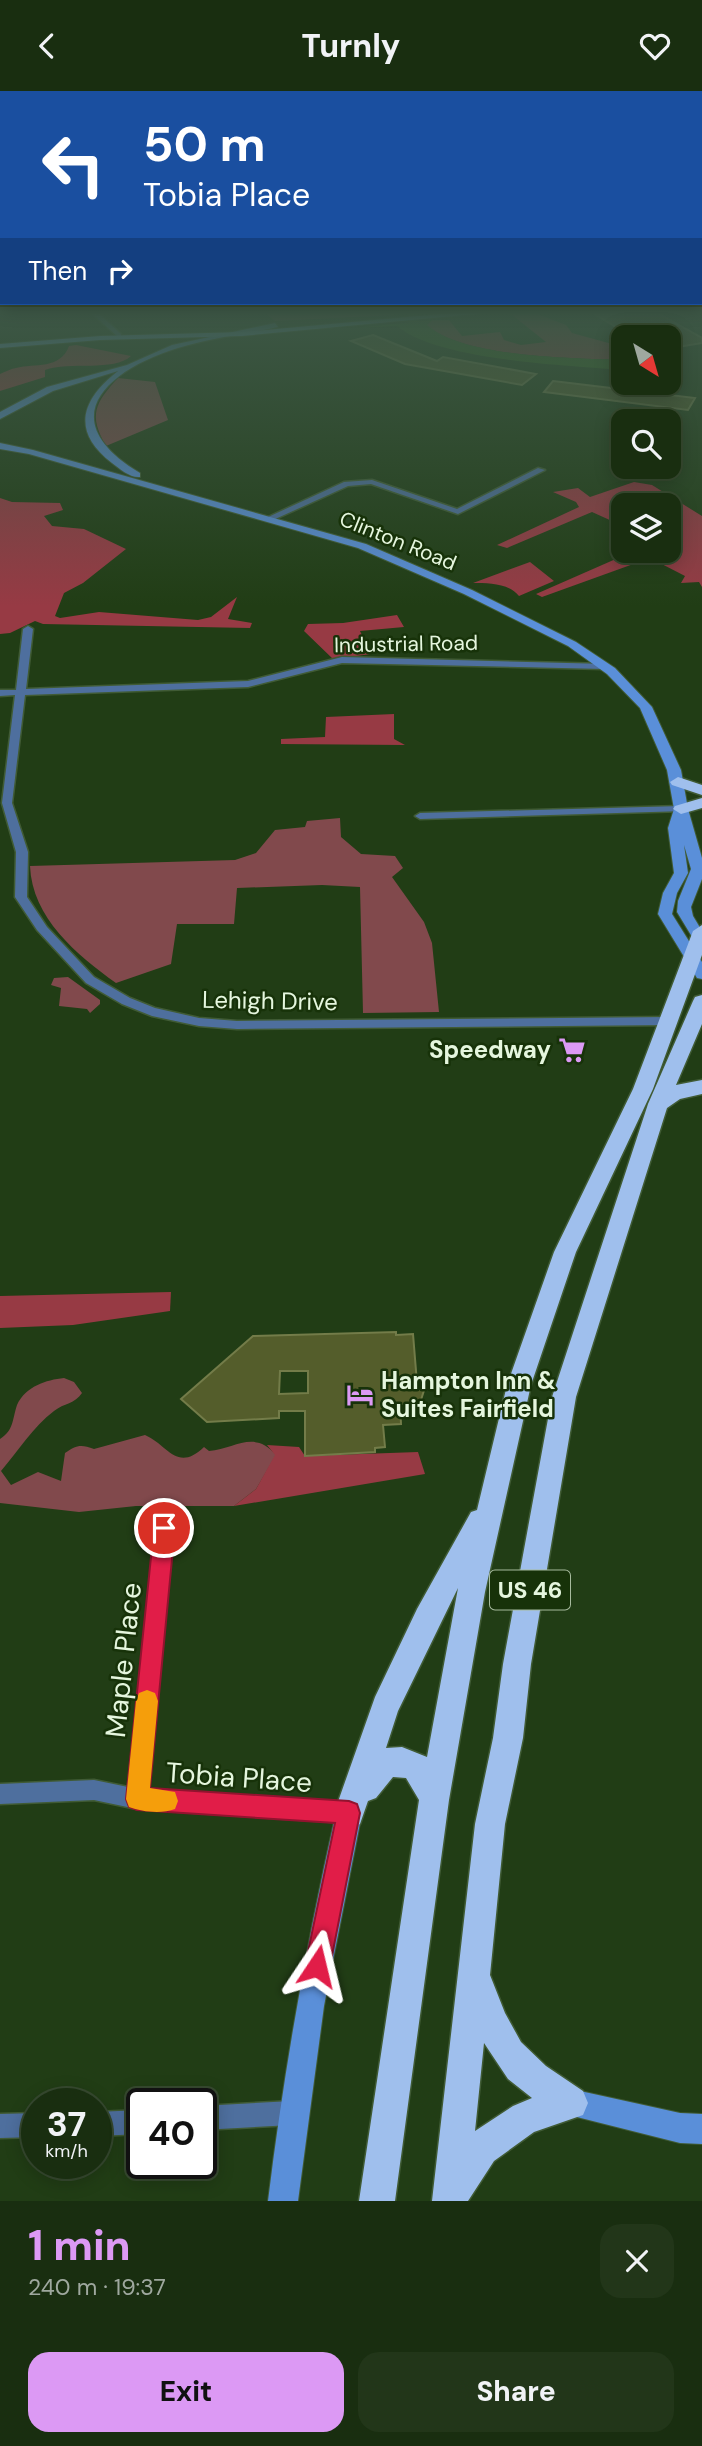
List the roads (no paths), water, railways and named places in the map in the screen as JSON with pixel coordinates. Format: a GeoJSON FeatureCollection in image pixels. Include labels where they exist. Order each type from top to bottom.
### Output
{"type":"FeatureCollection","features":[{"type":"Feature","properties":{"kind":"highway"},"geometry":{"type":"LineString","coordinates":[[678,782],[702,790]]}},
{"type":"Feature","properties":{"kind":"highway"},"geometry":{"type":"LineString","coordinates":[[681,809],[702,803]]}},
{"type":"Feature","properties":{"kind":"highway","name":"US 46"},"geometry":{"type":"LineString","coordinates":[[377,2201],[433,1800],[491,1501],[519,1385],[565,1252],[643,1089],[669,1021],[698,967],[701,937]]}},
{"type":"Feature","properties":{"kind":"highway","name":"US 46"},"geometry":{"type":"LineString","coordinates":[[450,2198],[490,1824],[508,1738],[517,1664],[564,1397],[658,1104],[702,1001]]}},
{"type":"Feature","properties":{"kind":"highway"},"geometry":{"type":"LineString","coordinates":[[658,1104],[674,1093],[702,1087]]}},
{"type":"Feature","properties":{"kind":"highway"},"geometry":{"type":"LineString","coordinates":[[349,1813],[385,1707],[427,1619],[491,1501]]}},
{"type":"Feature","properties":{"kind":"highway"},"geometry":{"type":"LineString","coordinates":[[349,1813],[381,1764],[397,1760],[412,1765],[425,1774],[433,1800]]}},
{"type":"Feature","properties":{"kind":"highway"},"geometry":{"type":"LineString","coordinates":[[474,1973],[488,2017],[503,2048],[536,2082],[571,2103]]}},
{"type":"Feature","properties":{"kind":"highway"},"geometry":{"type":"LineString","coordinates":[[450,2198],[481,2148],[525,2118],[571,2103]]}},
{"type":"Feature","properties":{"kind":"street"},"geometry":{"type":"LineString","coordinates":[[91,408],[89,416],[93,437],[120,472]]}},
{"type":"Feature","properties":{"kind":"street"},"geometry":{"type":"LineString","coordinates":[[0,446],[120,472]]}},
{"type":"Feature","properties":{"kind":"street"},"geometry":{"type":"LineString","coordinates":[[270,518],[347,484],[359,482],[372,482],[458,512],[541,470]]}},
{"type":"Feature","properties":{"kind":"street","name":"Clinton Road"},"geometry":{"type":"LineString","coordinates":[[120,472],[165,489],[270,518],[396,559],[541,628],[604,666],[646,707],[662,737],[678,782],[681,809]]}},
{"type":"Feature","properties":{"kind":"street","name":"Lehigh Drive"},"geometry":{"type":"LineString","coordinates":[[28,629],[7,803],[19,834],[22,852],[22,897],[43,930],[90,980],[126,1001],[152,1012],[199,1022],[237,1025],[669,1021]]}},
{"type":"Feature","properties":{"kind":"street","name":"Industrial Road"},"geometry":{"type":"LineString","coordinates":[[0,693],[248,684],[342,660],[604,666]]}},
{"type":"Feature","properties":{"kind":"street"},"geometry":{"type":"LineString","coordinates":[[420,816],[681,809]]}},
{"type":"Feature","properties":{"kind":"street"},"geometry":{"type":"LineString","coordinates":[[681,809],[698,869],[697,878],[684,904],[684,915],[701,937]]}},
{"type":"Feature","properties":{"kind":"street"},"geometry":{"type":"LineString","coordinates":[[681,809],[675,828],[682,863],[681,873],[666,904],[665,913],[698,967]]}},
{"type":"Feature","properties":{"kind":"street","name":"Maple Place"},"geometry":{"type":"LineString","coordinates":[[137,1799],[164,1528]]}},
{"type":"Feature","properties":{"kind":"street","name":"Tobia Place"},"geometry":{"type":"LineString","coordinates":[[0,1794],[94,1790],[137,1799],[349,1813]]}},
{"type":"Feature","properties":{"kind":"street"},"geometry":{"type":"LineString","coordinates":[[283,2201],[292,2113],[325,1917],[349,1813]]}},
{"type":"Feature","properties":{"kind":"street"},"geometry":{"type":"LineString","coordinates":[[571,2103],[680,2128],[702,2129]]}},
{"type":"Feature","properties":{"kind":"street"},"geometry":{"type":"LineString","coordinates":[[217,2117],[292,2113]]}},
{"type":"Feature","properties":{"kind":"street"},"geometry":{"type":"LineString","coordinates":[[0,2126],[21,2125]]}},
{"type":"Feature","properties":{"kind":"place","name":"Speedway"},"geometry":{"type":"Point","coordinates":[572,1050]}},
{"type":"Feature","properties":{"kind":"place","name":"Hampton Inn & Suites Fairfield"},"geometry":{"type":"Point","coordinates":[360,1395]}}]}
